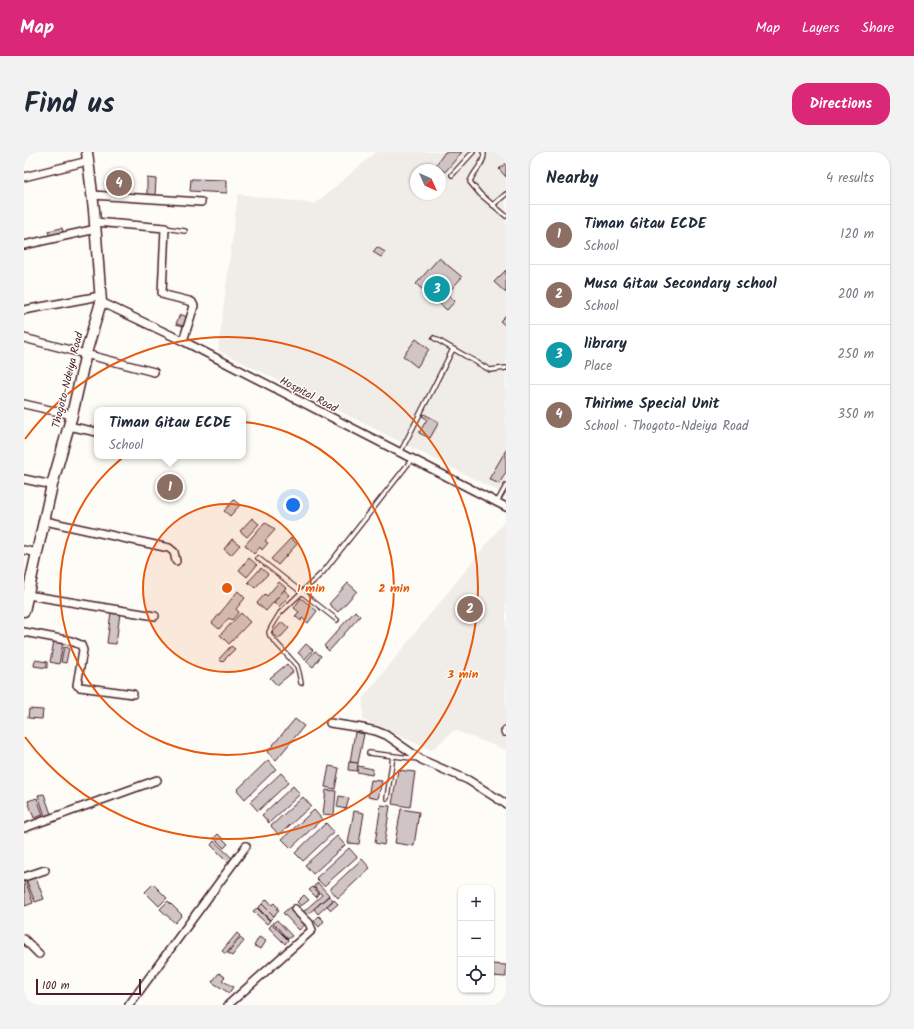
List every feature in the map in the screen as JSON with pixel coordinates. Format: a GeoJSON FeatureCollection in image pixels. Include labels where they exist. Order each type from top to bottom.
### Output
{"type":"FeatureCollection","features":[{"type":"Feature","properties":{"kind":"main road","name":"Thogoto-Ndeiya Road"},"geometry":{"type":"LineString","coordinates":[[24,611],[52,485],[72,415],[100,299],[88,157]]}},
{"type":"Feature","properties":{"kind":"street"},"geometry":{"type":"LineString","coordinates":[[24,177],[88,157]]}},
{"type":"Feature","properties":{"kind":"street"},"geometry":{"type":"LineString","coordinates":[[92,195],[201,202]]}},
{"type":"Feature","properties":{"kind":"street"},"geometry":{"type":"LineString","coordinates":[[24,245],[95,226],[165,228],[162,293],[191,301],[194,306],[183,341]]}},
{"type":"Feature","properties":{"kind":"street"},"geometry":{"type":"LineString","coordinates":[[24,310],[100,299]]}},
{"type":"Feature","properties":{"kind":"street","name":"Hospital Road"},"geometry":{"type":"LineString","coordinates":[[100,299],[506,507]]}},
{"type":"Feature","properties":{"kind":"street"},"geometry":{"type":"LineString","coordinates":[[24,338],[154,372]]}},
{"type":"Feature","properties":{"kind":"street"},"geometry":{"type":"LineString","coordinates":[[24,404],[72,415]]}},
{"type":"Feature","properties":{"kind":"street"},"geometry":{"type":"LineString","coordinates":[[68,426],[94,431]]}},
{"type":"Feature","properties":{"kind":"street"},"geometry":{"type":"LineString","coordinates":[[24,479],[52,485]]}},
{"type":"Feature","properties":{"kind":"street"},"geometry":{"type":"LineString","coordinates":[[45,521],[170,548],[174,552],[176,561]]}},
{"type":"Feature","properties":{"kind":"street"},"geometry":{"type":"LineString","coordinates":[[24,550],[37,553]]}},
{"type":"Feature","properties":{"kind":"street"},"geometry":{"type":"LineString","coordinates":[[28,595],[155,616]]}},
{"type":"Feature","properties":{"kind":"street"},"geometry":{"type":"LineString","coordinates":[[24,632],[71,641],[81,645],[83,650],[78,686],[82,688],[133,694]]}},
{"type":"Feature","properties":{"kind":"street"},"geometry":{"type":"LineString","coordinates":[[330,723],[376,731],[398,742],[422,760],[468,780],[506,804]]}},
{"type":"Feature","properties":{"kind":"street"},"geometry":{"type":"LineString","coordinates":[[24,828],[157,780]]}},
{"type":"Feature","properties":{"kind":"street"},"geometry":{"type":"LineString","coordinates":[[129,1005],[246,846]]}},
{"type":"Feature","properties":{"kind":"street"},"geometry":{"type":"LineString","coordinates":[[24,877],[45,870]]}},
{"type":"Feature","properties":{"kind":"street"},"geometry":{"type":"LineString","coordinates":[[228,1005],[312,930],[309,923],[296,908]]}},
{"type":"Feature","properties":{"kind":"street"},"geometry":{"type":"LineString","coordinates":[[24,939],[39,954]]}},
{"type":"Feature","properties":{"kind":"lane"},"geometry":{"type":"LineString","coordinates":[[452,176],[473,152]]}},
{"type":"Feature","properties":{"kind":"lane"},"geometry":{"type":"LineString","coordinates":[[483,152],[484,160],[471,177],[470,182],[480,194],[506,216]]}},
{"type":"Feature","properties":{"kind":"lane"},"geometry":{"type":"LineString","coordinates":[[493,205],[506,194]]}},
{"type":"Feature","properties":{"kind":"lane"},"geometry":{"type":"LineString","coordinates":[[165,228],[185,231]]}},
{"type":"Feature","properties":{"kind":"lane"},"geometry":{"type":"LineString","coordinates":[[434,338],[490,370],[506,368]]}},
{"type":"Feature","properties":{"kind":"lane"},"geometry":{"type":"LineString","coordinates":[[400,453],[453,349]]}},
{"type":"Feature","properties":{"kind":"lane"},"geometry":{"type":"LineString","coordinates":[[301,683],[296,666],[286,653],[272,640],[269,632],[280,614],[324,570],[412,459]]}},
{"type":"Feature","properties":{"kind":"lane"},"geometry":{"type":"LineString","coordinates":[[497,502],[506,486]]}},
{"type":"Feature","properties":{"kind":"lane"},"geometry":{"type":"LineString","coordinates":[[258,558],[336,620]]}},
{"type":"Feature","properties":{"kind":"lane"},"geometry":{"type":"LineString","coordinates":[[369,753],[422,760]]}},
{"type":"Feature","properties":{"kind":"lane"},"geometry":{"type":"LineString","coordinates":[[386,798],[393,756]]}},
{"type":"Feature","properties":{"kind":"shaded area"},"geometry":{"type":"Polygon","coordinates":[[[376,152],[506,152],[506,495],[218,350],[238,194],[315,204],[376,152]]]}},
{"type":"Feature","properties":{"kind":"shaded area"},"geometry":{"type":"Polygon","coordinates":[[[506,520],[506,750],[454,730],[432,750],[363,720],[363,698],[506,520]]]}},
{"type":"Feature","properties":{"kind":"building"},"geometry":{"type":"Polygon","coordinates":[[[445,152],[462,152],[446,171],[446,164],[437,164],[445,152]]]}},
{"type":"Feature","properties":{"kind":"building"},"geometry":{"type":"Polygon","coordinates":[[[506,163],[506,177],[499,169],[506,163]]]}},
{"type":"Feature","properties":{"kind":"building"},"geometry":{"type":"Polygon","coordinates":[[[147,178],[156,179],[155,196],[147,196],[147,178]]]}},
{"type":"Feature","properties":{"kind":"building"},"geometry":{"type":"Polygon","coordinates":[[[191,179],[227,180],[227,193],[190,191],[191,179]]]}},
{"type":"Feature","properties":{"kind":"building"},"geometry":{"type":"Polygon","coordinates":[[[62,228],[64,234],[50,237],[48,231],[62,228]]]}},
{"type":"Feature","properties":{"kind":"building"},"geometry":{"type":"Polygon","coordinates":[[[377,247],[385,252],[381,257],[373,252],[377,247]]]}},
{"type":"Feature","properties":{"kind":"building"},"geometry":{"type":"Polygon","coordinates":[[[439,258],[462,277],[447,294],[455,301],[447,310],[416,284],[439,258]]]}},
{"type":"Feature","properties":{"kind":"building"},"geometry":{"type":"Polygon","coordinates":[[[506,270],[506,293],[494,282],[506,270]]]}},
{"type":"Feature","properties":{"kind":"building"},"geometry":{"type":"Polygon","coordinates":[[[180,314],[187,317],[183,326],[176,324],[180,314]]]}},
{"type":"Feature","properties":{"kind":"building"},"geometry":{"type":"Polygon","coordinates":[[[506,315],[506,326],[500,321],[506,315]]]}},
{"type":"Feature","properties":{"kind":"building"},"geometry":{"type":"Polygon","coordinates":[[[416,339],[429,349],[417,367],[403,356],[416,339]]]}},
{"type":"Feature","properties":{"kind":"building"},"geometry":{"type":"Polygon","coordinates":[[[424,414],[439,422],[430,438],[419,433],[427,419],[422,416],[424,414]]]}},
{"type":"Feature","properties":{"kind":"building"},"geometry":{"type":"Polygon","coordinates":[[[506,450],[506,472],[499,484],[489,479],[506,450]]]}},
{"type":"Feature","properties":{"kind":"building"},"geometry":{"type":"Polygon","coordinates":[[[234,500],[240,505],[230,516],[224,511],[234,500]]]}},
{"type":"Feature","properties":{"kind":"building"},"geometry":{"type":"Polygon","coordinates":[[[252,518],[259,524],[247,537],[240,531],[252,518]]]}},
{"type":"Feature","properties":{"kind":"building"},"geometry":{"type":"Polygon","coordinates":[[[265,522],[275,530],[265,541],[268,543],[262,550],[260,547],[254,554],[245,545],[265,522]]]}},
{"type":"Feature","properties":{"kind":"building"},"geometry":{"type":"Polygon","coordinates":[[[291,538],[297,544],[278,565],[271,559],[291,538]]]}},
{"type":"Feature","properties":{"kind":"building"},"geometry":{"type":"Polygon","coordinates":[[[232,539],[240,545],[231,555],[224,549],[232,539]]]}},
{"type":"Feature","properties":{"kind":"building"},"geometry":{"type":"Polygon","coordinates":[[[249,558],[257,565],[247,577],[239,570],[249,558]]]}},
{"type":"Feature","properties":{"kind":"building"},"geometry":{"type":"Polygon","coordinates":[[[261,568],[268,574],[255,588],[248,582],[261,568]]]}},
{"type":"Feature","properties":{"kind":"building"},"geometry":{"type":"Polygon","coordinates":[[[279,582],[286,588],[266,611],[257,603],[265,594],[267,596],[279,582]]]}},
{"type":"Feature","properties":{"kind":"building"},"geometry":{"type":"Polygon","coordinates":[[[348,583],[357,591],[338,612],[329,604],[348,583]]]}},
{"type":"Feature","properties":{"kind":"building"},"geometry":{"type":"Polygon","coordinates":[[[284,590],[290,595],[279,607],[274,602],[284,590]]]}},
{"type":"Feature","properties":{"kind":"building"},"geometry":{"type":"Polygon","coordinates":[[[238,591],[245,598],[236,609],[239,612],[232,620],[229,618],[219,629],[212,623],[238,591]]]}},
{"type":"Feature","properties":{"kind":"building"},"geometry":{"type":"Polygon","coordinates":[[[301,598],[317,611],[308,623],[302,618],[301,621],[295,616],[299,612],[294,608],[301,598]]]}},
{"type":"Feature","properties":{"kind":"building"},"geometry":{"type":"Polygon","coordinates":[[[355,611],[360,616],[329,651],[324,646],[355,611]]]}},
{"type":"Feature","properties":{"kind":"building"},"geometry":{"type":"Polygon","coordinates":[[[111,612],[120,613],[116,644],[107,643],[111,612]]]}},
{"type":"Feature","properties":{"kind":"building"},"geometry":{"type":"Polygon","coordinates":[[[241,613],[250,622],[229,644],[220,635],[241,613]]]}},
{"type":"Feature","properties":{"kind":"building"},"geometry":{"type":"Polygon","coordinates":[[[282,622],[289,628],[279,639],[272,633],[282,622]]]}},
{"type":"Feature","properties":{"kind":"building"},"geometry":{"type":"Polygon","coordinates":[[[54,641],[63,643],[59,664],[50,662],[54,641]]]}},
{"type":"Feature","properties":{"kind":"building"},"geometry":{"type":"Polygon","coordinates":[[[306,644],[313,650],[305,659],[298,653],[306,644]]]}},
{"type":"Feature","properties":{"kind":"building"},"geometry":{"type":"Polygon","coordinates":[[[231,646],[235,649],[222,662],[219,659],[231,646]]]}},
{"type":"Feature","properties":{"kind":"building"},"geometry":{"type":"Polygon","coordinates":[[[64,647],[69,648],[66,663],[61,662],[64,647]]]}},
{"type":"Feature","properties":{"kind":"building"},"geometry":{"type":"Polygon","coordinates":[[[315,651],[321,656],[313,667],[306,661],[315,651]]]}},
{"type":"Feature","properties":{"kind":"building"},"geometry":{"type":"Polygon","coordinates":[[[35,660],[47,662],[47,668],[34,666],[35,660]]]}},
{"type":"Feature","properties":{"kind":"building"},"geometry":{"type":"Polygon","coordinates":[[[287,664],[293,672],[277,685],[270,678],[287,664]]]}},
{"type":"Feature","properties":{"kind":"building"},"geometry":{"type":"Polygon","coordinates":[[[29,709],[43,710],[42,719],[28,718],[29,709]]]}},
{"type":"Feature","properties":{"kind":"building"},"geometry":{"type":"Polygon","coordinates":[[[295,719],[304,726],[276,760],[267,752],[295,719]]]}},
{"type":"Feature","properties":{"kind":"building"},"geometry":{"type":"Polygon","coordinates":[[[355,732],[364,734],[358,763],[350,762],[355,732]]]}},
{"type":"Feature","properties":{"kind":"building"},"geometry":{"type":"Polygon","coordinates":[[[268,760],[276,769],[245,799],[237,790],[268,760]]]}},
{"type":"Feature","properties":{"kind":"building"},"geometry":{"type":"Polygon","coordinates":[[[349,762],[358,763],[357,771],[348,770],[349,762]]]}},
{"type":"Feature","properties":{"kind":"building"},"geometry":{"type":"Polygon","coordinates":[[[329,766],[339,768],[335,789],[325,787],[329,766]]]}},
{"type":"Feature","properties":{"kind":"building"},"geometry":{"type":"Polygon","coordinates":[[[358,766],[373,769],[372,775],[357,772],[358,766]]]}},
{"type":"Feature","properties":{"kind":"building"},"geometry":{"type":"Polygon","coordinates":[[[398,770],[415,772],[410,807],[392,804],[398,770]]]}},
{"type":"Feature","properties":{"kind":"building"},"geometry":{"type":"Polygon","coordinates":[[[281,773],[289,782],[258,811],[250,802],[281,773]]]}},
{"type":"Feature","properties":{"kind":"building"},"geometry":{"type":"Polygon","coordinates":[[[371,780],[382,781],[378,799],[368,797],[371,780]]]}},
{"type":"Feature","properties":{"kind":"building"},"geometry":{"type":"Polygon","coordinates":[[[293,786],[300,794],[269,823],[262,815],[293,786]]]}},
{"type":"Feature","properties":{"kind":"building"},"geometry":{"type":"Polygon","coordinates":[[[326,790],[336,791],[334,815],[323,814],[326,790]]]}},
{"type":"Feature","properties":{"kind":"building"},"geometry":{"type":"Polygon","coordinates":[[[44,794],[51,814],[45,816],[38,795],[44,794]]]}},
{"type":"Feature","properties":{"kind":"building"},"geometry":{"type":"Polygon","coordinates":[[[339,796],[349,798],[346,809],[337,807],[339,796]]]}},
{"type":"Feature","properties":{"kind":"building"},"geometry":{"type":"Polygon","coordinates":[[[303,797],[311,806],[279,835],[271,826],[303,797]]]}},
{"type":"Feature","properties":{"kind":"building"},"geometry":{"type":"Polygon","coordinates":[[[37,798],[43,815],[34,818],[28,801],[37,798]]]}},
{"type":"Feature","properties":{"kind":"building"},"geometry":{"type":"Polygon","coordinates":[[[381,805],[390,806],[384,845],[375,843],[381,805]]]}},
{"type":"Feature","properties":{"kind":"building"},"geometry":{"type":"Polygon","coordinates":[[[401,809],[419,812],[414,846],[395,843],[401,809]]]}},
{"type":"Feature","properties":{"kind":"building"},"geometry":{"type":"Polygon","coordinates":[[[314,810],[322,819],[291,848],[282,839],[314,810]]]}},
{"type":"Feature","properties":{"kind":"building"},"geometry":{"type":"Polygon","coordinates":[[[354,811],[364,813],[359,844],[348,843],[354,811]]]}},
{"type":"Feature","properties":{"kind":"building"},"geometry":{"type":"Polygon","coordinates":[[[326,823],[334,832],[303,861],[295,853],[326,823]]]}},
{"type":"Feature","properties":{"kind":"building"},"geometry":{"type":"Polygon","coordinates":[[[218,834],[228,844],[224,848],[214,838],[218,834]]]}},
{"type":"Feature","properties":{"kind":"building"},"geometry":{"type":"Polygon","coordinates":[[[337,836],[345,845],[313,874],[305,865],[337,836]]]}},
{"type":"Feature","properties":{"kind":"building"},"geometry":{"type":"Polygon","coordinates":[[[214,841],[232,858],[228,862],[211,845],[214,841]]]}},
{"type":"Feature","properties":{"kind":"building"},"geometry":{"type":"Polygon","coordinates":[[[349,848],[357,857],[324,886],[316,878],[349,848]]]}},
{"type":"Feature","properties":{"kind":"building"},"geometry":{"type":"Polygon","coordinates":[[[362,859],[370,868],[338,898],[330,889],[362,859]]]}},
{"type":"Feature","properties":{"kind":"building"},"geometry":{"type":"Polygon","coordinates":[[[35,876],[44,899],[35,902],[26,879],[35,876]]]}},
{"type":"Feature","properties":{"kind":"building"},"geometry":{"type":"Polygon","coordinates":[[[24,879],[33,903],[25,906],[24,879]]]}},
{"type":"Feature","properties":{"kind":"building"},"geometry":{"type":"Polygon","coordinates":[[[318,883],[329,895],[306,916],[303,912],[322,895],[314,886],[318,883]]]}},
{"type":"Feature","properties":{"kind":"building"},"geometry":{"type":"Polygon","coordinates":[[[153,884],[167,898],[159,906],[145,892],[153,884]]]}},
{"type":"Feature","properties":{"kind":"building"},"geometry":{"type":"Polygon","coordinates":[[[313,887],[319,893],[316,897],[309,890],[313,887]]]}},
{"type":"Feature","properties":{"kind":"building"},"geometry":{"type":"Polygon","coordinates":[[[304,895],[309,900],[301,906],[297,902],[304,895]]]}},
{"type":"Feature","properties":{"kind":"building"},"geometry":{"type":"Polygon","coordinates":[[[329,896],[333,900],[318,914],[314,909],[329,896]]]}},
{"type":"Feature","properties":{"kind":"building"},"geometry":{"type":"Polygon","coordinates":[[[267,899],[272,905],[274,903],[278,908],[276,909],[279,911],[274,916],[262,904],[267,899]]]}},
{"type":"Feature","properties":{"kind":"building"},"geometry":{"type":"Polygon","coordinates":[[[334,900],[338,904],[331,910],[327,906],[334,900]]]}},
{"type":"Feature","properties":{"kind":"building"},"geometry":{"type":"Polygon","coordinates":[[[168,901],[182,915],[175,923],[160,909],[168,901]]]}},
{"type":"Feature","properties":{"kind":"building"},"geometry":{"type":"Polygon","coordinates":[[[262,904],[274,916],[270,920],[258,908],[262,904]]]}},
{"type":"Feature","properties":{"kind":"building"},"geometry":{"type":"Polygon","coordinates":[[[290,907],[306,924],[299,930],[283,913],[290,907]]]}},
{"type":"Feature","properties":{"kind":"building"},"geometry":{"type":"Polygon","coordinates":[[[257,908],[270,921],[267,924],[253,911],[257,908]]]}},
{"type":"Feature","properties":{"kind":"building"},"geometry":{"type":"Polygon","coordinates":[[[319,916],[324,921],[319,927],[314,921],[319,916]]]}},
{"type":"Feature","properties":{"kind":"building"},"geometry":{"type":"Polygon","coordinates":[[[277,920],[292,936],[288,939],[273,923],[277,920]]]}},
{"type":"Feature","properties":{"kind":"building"},"geometry":{"type":"Polygon","coordinates":[[[272,924],[288,940],[285,944],[269,928],[272,924]]]}},
{"type":"Feature","properties":{"kind":"building"},"geometry":{"type":"Polygon","coordinates":[[[237,933],[240,936],[226,954],[222,951],[237,933]]]}},
{"type":"Feature","properties":{"kind":"building"},"geometry":{"type":"Polygon","coordinates":[[[259,937],[266,941],[261,949],[254,946],[259,937]]]}},
{"type":"Feature","properties":{"kind":"building"},"geometry":{"type":"Polygon","coordinates":[[[240,938],[244,941],[232,956],[228,953],[240,938]]]}},
{"type":"Feature","properties":{"kind":"building"},"geometry":{"type":"Polygon","coordinates":[[[494,964],[506,965],[506,977],[494,976],[494,964]]]}},
{"type":"Feature","properties":{"kind":"building"},"geometry":{"type":"Polygon","coordinates":[[[219,973],[225,977],[222,980],[233,987],[229,993],[212,982],[219,973]]]}},
{"type":"Feature","properties":{"kind":"place","name":"Thirime Special Unit"},"geometry":{"type":"Point","coordinates":[119,183]}},
{"type":"Feature","properties":{"kind":"place","name":"library"},"geometry":{"type":"Point","coordinates":[437,289]}},
{"type":"Feature","properties":{"kind":"place","name":"Timan Gitau ECDE"},"geometry":{"type":"Point","coordinates":[170,487]}},
{"type":"Feature","properties":{"kind":"place","name":"Musa Gitau Secondary school"},"geometry":{"type":"Point","coordinates":[470,609]}}]}
